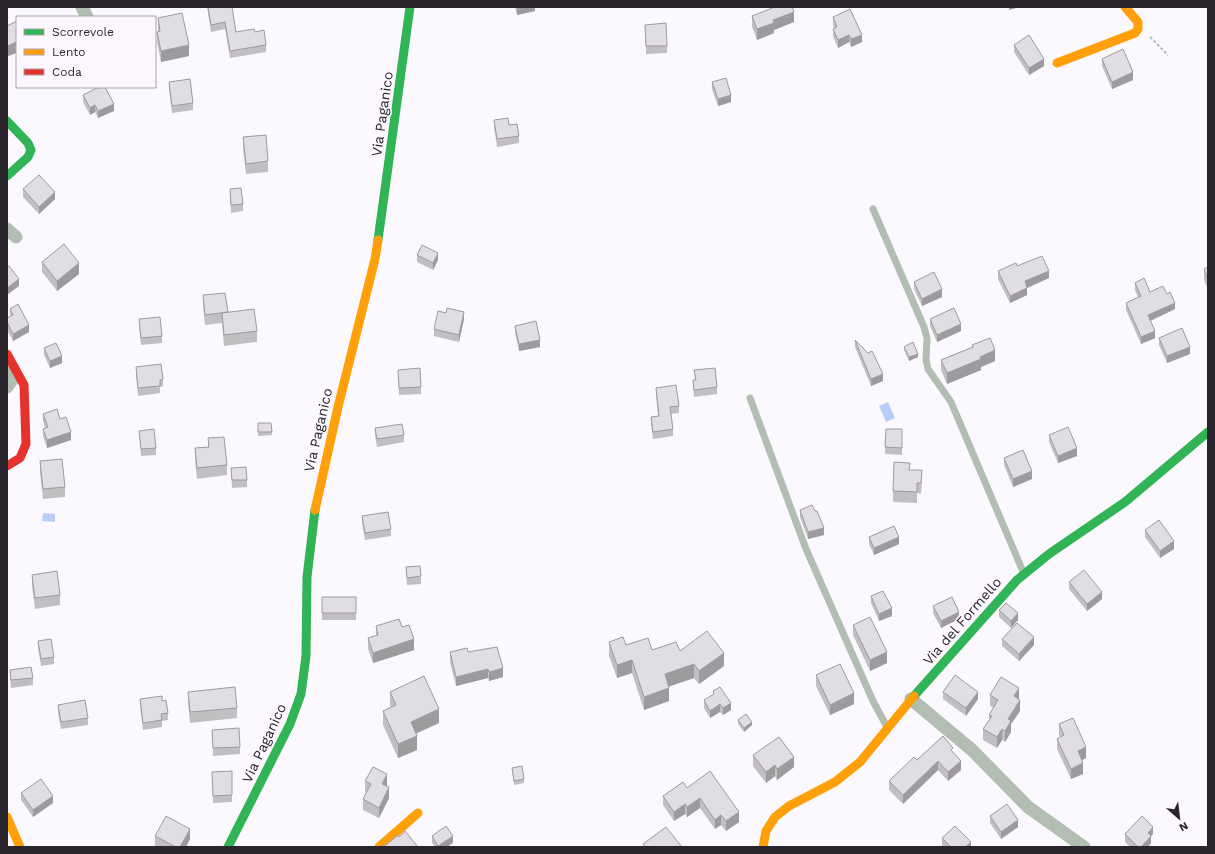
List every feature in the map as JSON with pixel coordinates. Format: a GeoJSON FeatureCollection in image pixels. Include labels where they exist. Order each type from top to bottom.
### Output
{"type":"FeatureCollection","features":[{"type":"Feature","properties":{"kind":"street"},"geometry":{"type":"LineString","coordinates":[[82,7],[86,16]]}},
{"type":"Feature","properties":{"kind":"street","name":"Via Paganico"},"geometry":{"type":"LineString","coordinates":[[228,847],[290,724],[300,694],[306,656],[307,577],[314,514],[378,245],[410,7]]}},
{"type":"Feature","properties":{"kind":"street"},"geometry":{"type":"LineString","coordinates":[[1057,63],[1132,35],[1139,28],[1137,20],[1125,7]]}},
{"type":"Feature","properties":{"kind":"street"},"geometry":{"type":"LineString","coordinates":[[7,121],[28,143],[31,150],[28,157],[7,176]]}},
{"type":"Feature","properties":{"kind":"street"},"geometry":{"type":"LineString","coordinates":[[7,354],[18,373],[25,390],[26,444],[24,453],[20,459],[7,466]]}},
{"type":"Feature","properties":{"kind":"street"},"geometry":{"type":"LineString","coordinates":[[7,370],[12,380],[7,387]]}},
{"type":"Feature","properties":{"kind":"street","name":"Via del Formello"},"geometry":{"type":"LineString","coordinates":[[763,847],[766,831],[778,814],[789,806],[823,790],[843,777],[863,759],[912,699],[998,600],[1024,574],[1125,502],[1208,432]]}},
{"type":"Feature","properties":{"kind":"street"},"geometry":{"type":"LineString","coordinates":[[912,699],[972,750],[1028,807],[1084,847]]}},
{"type":"Feature","properties":{"kind":"street"},"geometry":{"type":"LineString","coordinates":[[379,847],[418,813]]}},
{"type":"Feature","properties":{"kind":"street"},"geometry":{"type":"LineString","coordinates":[[7,817],[20,847]]}},
{"type":"Feature","properties":{"kind":"lane"},"geometry":{"type":"LineString","coordinates":[[872,209],[924,327],[927,338],[926,360],[928,369],[932,378],[945,392],[951,402],[1024,574]]}},
{"type":"Feature","properties":{"kind":"lane"},"geometry":{"type":"LineString","coordinates":[[750,398],[806,549],[873,701],[888,729]]}},
{"type":"Feature","properties":{"kind":"path"},"geometry":{"type":"LineString","coordinates":[[1139,28],[1168,54]]}},
{"type":"Feature","properties":{"kind":"water"},"geometry":{"type":"Polygon","coordinates":[[[888,402],[895,418],[886,422],[879,406],[888,402]]]}},
{"type":"Feature","properties":{"kind":"water"},"geometry":{"type":"Polygon","coordinates":[[[43,513],[55,514],[55,522],[42,521],[43,513]]]}},
{"type":"Feature","properties":{"kind":"building"},"geometry":{"type":"Polygon","coordinates":[[[208,7],[232,7],[236,32],[254,29],[255,32],[264,30],[266,45],[230,51],[225,22],[211,25],[208,7]]]}},
{"type":"Feature","properties":{"kind":"building"},"geometry":{"type":"Polygon","coordinates":[[[775,7],[792,7],[794,12],[773,20],[774,23],[757,29],[752,16],[775,7]]]}},
{"type":"Feature","properties":{"kind":"building"},"geometry":{"type":"Polygon","coordinates":[[[850,9],[862,35],[851,39],[849,35],[838,40],[833,29],[837,27],[833,17],[850,9]]]}},
{"type":"Feature","properties":{"kind":"building"},"geometry":{"type":"Polygon","coordinates":[[[182,13],[189,45],[161,51],[157,32],[160,31],[158,18],[182,13]]]}},
{"type":"Feature","properties":{"kind":"building"},"geometry":{"type":"Polygon","coordinates":[[[16,22],[16,42],[8,46],[7,43],[7,26],[16,22]]]}},
{"type":"Feature","properties":{"kind":"building"},"geometry":{"type":"Polygon","coordinates":[[[666,23],[667,46],[646,46],[645,25],[666,23]]]}},
{"type":"Feature","properties":{"kind":"building"},"geometry":{"type":"Polygon","coordinates":[[[1029,35],[1044,59],[1029,68],[1014,45],[1029,35]]]}},
{"type":"Feature","properties":{"kind":"building"},"geometry":{"type":"Polygon","coordinates":[[[1123,49],[1133,72],[1112,82],[1102,59],[1123,49]]]}},
{"type":"Feature","properties":{"kind":"building"},"geometry":{"type":"Polygon","coordinates":[[[726,78],[731,95],[718,99],[712,82],[726,78]]]}},
{"type":"Feature","properties":{"kind":"building"},"geometry":{"type":"Polygon","coordinates":[[[190,79],[193,103],[172,106],[169,82],[190,79]]]}},
{"type":"Feature","properties":{"kind":"building"},"geometry":{"type":"Polygon","coordinates":[[[97,88],[106,88],[114,104],[98,111],[95,105],[90,108],[83,95],[97,88]]]}},
{"type":"Feature","properties":{"kind":"building"},"geometry":{"type":"Polygon","coordinates":[[[508,118],[509,125],[517,124],[519,136],[497,139],[494,120],[508,118]]]}},
{"type":"Feature","properties":{"kind":"building"},"geometry":{"type":"Polygon","coordinates":[[[266,135],[268,161],[246,164],[243,137],[266,135]]]}},
{"type":"Feature","properties":{"kind":"building"},"geometry":{"type":"Polygon","coordinates":[[[39,175],[55,192],[39,207],[23,189],[39,175]]]}},
{"type":"Feature","properties":{"kind":"building"},"geometry":{"type":"Polygon","coordinates":[[[241,188],[243,204],[231,205],[230,189],[241,188]]]}},
{"type":"Feature","properties":{"kind":"building"},"geometry":{"type":"Polygon","coordinates":[[[64,244],[79,263],[57,281],[42,262],[64,244]]]}},
{"type":"Feature","properties":{"kind":"building"},"geometry":{"type":"Polygon","coordinates":[[[422,245],[438,253],[433,263],[417,255],[422,245]]]}},
{"type":"Feature","properties":{"kind":"building"},"geometry":{"type":"Polygon","coordinates":[[[1042,256],[1049,271],[1025,281],[1027,288],[1010,296],[998,271],[1016,263],[1017,266],[1042,256]]]}},
{"type":"Feature","properties":{"kind":"building"},"geometry":{"type":"Polygon","coordinates":[[[9,266],[19,279],[7,288],[7,267],[9,266]]]}},
{"type":"Feature","properties":{"kind":"building"},"geometry":{"type":"Polygon","coordinates":[[[1208,267],[1208,280],[1204,269],[1208,267]]]}},
{"type":"Feature","properties":{"kind":"building"},"geometry":{"type":"Polygon","coordinates":[[[934,272],[942,289],[922,299],[914,282],[934,272]]]}},
{"type":"Feature","properties":{"kind":"building"},"geometry":{"type":"Polygon","coordinates":[[[1144,278],[1150,292],[1163,286],[1167,294],[1170,292],[1175,303],[1148,315],[1155,331],[1141,337],[1126,303],[1141,296],[1135,283],[1144,278]]]}},
{"type":"Feature","properties":{"kind":"building"},"geometry":{"type":"Polygon","coordinates":[[[225,293],[228,312],[205,315],[203,295],[225,293]]]}},
{"type":"Feature","properties":{"kind":"building"},"geometry":{"type":"Polygon","coordinates":[[[18,304],[29,325],[13,334],[7,322],[7,318],[13,315],[10,309],[18,304]]]}},
{"type":"Feature","properties":{"kind":"building"},"geometry":{"type":"Polygon","coordinates":[[[447,308],[464,312],[459,335],[434,329],[438,311],[446,313],[447,308]]]}},
{"type":"Feature","properties":{"kind":"building"},"geometry":{"type":"Polygon","coordinates":[[[954,308],[961,324],[937,335],[930,319],[954,308]]]}},
{"type":"Feature","properties":{"kind":"building"},"geometry":{"type":"Polygon","coordinates":[[[254,309],[257,331],[224,335],[222,313],[254,309]]]}},
{"type":"Feature","properties":{"kind":"building"},"geometry":{"type":"Polygon","coordinates":[[[160,317],[162,336],[141,338],[139,319],[160,317]]]}},
{"type":"Feature","properties":{"kind":"building"},"geometry":{"type":"Polygon","coordinates":[[[536,321],[540,340],[519,344],[515,326],[536,321]]]}},
{"type":"Feature","properties":{"kind":"building"},"geometry":{"type":"Polygon","coordinates":[[[1182,328],[1190,347],[1167,356],[1159,338],[1182,328]]]}},
{"type":"Feature","properties":{"kind":"building"},"geometry":{"type":"Polygon","coordinates":[[[990,338],[995,350],[980,357],[981,359],[947,373],[941,360],[973,347],[972,345],[990,338]]]}},
{"type":"Feature","properties":{"kind":"building"},"geometry":{"type":"Polygon","coordinates":[[[855,340],[868,353],[872,351],[883,374],[871,379],[855,340]]]}},
{"type":"Feature","properties":{"kind":"building"},"geometry":{"type":"Polygon","coordinates":[[[913,342],[918,354],[909,357],[904,347],[913,342]]]}},
{"type":"Feature","properties":{"kind":"building"},"geometry":{"type":"Polygon","coordinates":[[[56,343],[62,356],[50,361],[44,348],[56,343]]]}},
{"type":"Feature","properties":{"kind":"building"},"geometry":{"type":"Polygon","coordinates":[[[161,364],[163,379],[160,380],[160,386],[138,388],[136,367],[161,364]]]}},
{"type":"Feature","properties":{"kind":"building"},"geometry":{"type":"Polygon","coordinates":[[[420,368],[421,387],[399,388],[398,370],[420,368]]]}},
{"type":"Feature","properties":{"kind":"building"},"geometry":{"type":"Polygon","coordinates":[[[715,368],[717,387],[694,390],[693,380],[696,380],[694,370],[715,368]]]}},
{"type":"Feature","properties":{"kind":"building"},"geometry":{"type":"Polygon","coordinates":[[[676,385],[679,406],[670,407],[673,429],[653,432],[651,417],[659,416],[656,388],[676,385]]]}},
{"type":"Feature","properties":{"kind":"building"},"geometry":{"type":"Polygon","coordinates":[[[57,409],[60,419],[66,417],[71,432],[47,440],[43,429],[48,427],[43,414],[57,409]]]}},
{"type":"Feature","properties":{"kind":"building"},"geometry":{"type":"Polygon","coordinates":[[[258,423],[271,423],[272,432],[258,432],[258,423]]]}},
{"type":"Feature","properties":{"kind":"building"},"geometry":{"type":"Polygon","coordinates":[[[402,424],[404,435],[377,439],[375,428],[402,424]]]}},
{"type":"Feature","properties":{"kind":"building"},"geometry":{"type":"Polygon","coordinates":[[[1068,427],[1077,448],[1058,456],[1049,435],[1068,427]]]}},
{"type":"Feature","properties":{"kind":"building"},"geometry":{"type":"Polygon","coordinates":[[[154,429],[156,448],[141,449],[139,431],[154,429]]]}},
{"type":"Feature","properties":{"kind":"building"},"geometry":{"type":"Polygon","coordinates":[[[886,429],[902,429],[902,448],[885,447],[886,429]]]}},
{"type":"Feature","properties":{"kind":"building"},"geometry":{"type":"Polygon","coordinates":[[[224,437],[227,465],[197,468],[195,448],[209,447],[208,438],[224,437]]]}},
{"type":"Feature","properties":{"kind":"building"},"geometry":{"type":"Polygon","coordinates":[[[1023,450],[1032,471],[1013,479],[1004,458],[1023,450]]]}},
{"type":"Feature","properties":{"kind":"building"},"geometry":{"type":"Polygon","coordinates":[[[62,459],[65,487],[43,489],[40,461],[62,459]]]}},
{"type":"Feature","properties":{"kind":"building"},"geometry":{"type":"Polygon","coordinates":[[[894,462],[910,463],[909,470],[922,470],[921,483],[917,483],[917,492],[893,491],[894,462]]]}},
{"type":"Feature","properties":{"kind":"building"},"geometry":{"type":"Polygon","coordinates":[[[246,467],[247,480],[232,480],[231,468],[246,467]]]}},
{"type":"Feature","properties":{"kind":"building"},"geometry":{"type":"Polygon","coordinates":[[[812,505],[815,511],[817,511],[824,528],[808,532],[800,510],[812,505]]]}},
{"type":"Feature","properties":{"kind":"building"},"geometry":{"type":"Polygon","coordinates":[[[388,512],[391,529],[365,533],[362,516],[388,512]]]}},
{"type":"Feature","properties":{"kind":"building"},"geometry":{"type":"Polygon","coordinates":[[[1159,520],[1174,541],[1160,551],[1145,530],[1159,520]]]}},
{"type":"Feature","properties":{"kind":"building"},"geometry":{"type":"Polygon","coordinates":[[[894,526],[899,537],[874,548],[869,537],[894,526]]]}},
{"type":"Feature","properties":{"kind":"building"},"geometry":{"type":"Polygon","coordinates":[[[420,566],[421,576],[407,578],[406,567],[420,566]]]}},
{"type":"Feature","properties":{"kind":"building"},"geometry":{"type":"Polygon","coordinates":[[[1084,570],[1102,592],[1087,604],[1069,582],[1084,570]]]}},
{"type":"Feature","properties":{"kind":"building"},"geometry":{"type":"Polygon","coordinates":[[[57,571],[60,595],[35,598],[32,575],[57,571]]]}},
{"type":"Feature","properties":{"kind":"building"},"geometry":{"type":"Polygon","coordinates":[[[883,591],[892,608],[879,614],[871,596],[883,591]]]}},
{"type":"Feature","properties":{"kind":"building"},"geometry":{"type":"Polygon","coordinates":[[[322,597],[356,597],[356,613],[322,613],[322,597]]]}},
{"type":"Feature","properties":{"kind":"building"},"geometry":{"type":"Polygon","coordinates":[[[952,597],[959,612],[941,621],[933,606],[952,597]]]}},
{"type":"Feature","properties":{"kind":"building"},"geometry":{"type":"Polygon","coordinates":[[[1006,603],[1018,613],[1011,621],[999,610],[1006,603]]]}},
{"type":"Feature","properties":{"kind":"building"},"geometry":{"type":"Polygon","coordinates":[[[870,617],[887,652],[870,660],[853,625],[870,617]]]}},
{"type":"Feature","properties":{"kind":"building"},"geometry":{"type":"Polygon","coordinates":[[[399,619],[402,627],[409,625],[414,639],[373,653],[368,638],[378,635],[376,626],[399,619]]]}},
{"type":"Feature","properties":{"kind":"building"},"geometry":{"type":"Polygon","coordinates":[[[1017,623],[1034,637],[1019,654],[1002,639],[1017,623]]]}},
{"type":"Feature","properties":{"kind":"building"},"geometry":{"type":"Polygon","coordinates":[[[707,631],[724,653],[699,671],[694,664],[665,674],[669,688],[644,697],[632,660],[617,665],[609,642],[623,637],[626,645],[648,638],[652,650],[676,642],[680,651],[707,631]]]}},
{"type":"Feature","properties":{"kind":"building"},"geometry":{"type":"Polygon","coordinates":[[[51,639],[54,657],[41,659],[38,641],[51,639]]]}},
{"type":"Feature","properties":{"kind":"building"},"geometry":{"type":"Polygon","coordinates":[[[497,647],[503,668],[489,672],[488,669],[456,677],[450,652],[467,648],[468,652],[497,647]]]}},
{"type":"Feature","properties":{"kind":"building"},"geometry":{"type":"Polygon","coordinates":[[[840,664],[854,693],[830,705],[816,675],[840,664]]]}},
{"type":"Feature","properties":{"kind":"building"},"geometry":{"type":"Polygon","coordinates":[[[31,667],[33,678],[11,680],[10,670],[31,667]]]}},
{"type":"Feature","properties":{"kind":"building"},"geometry":{"type":"Polygon","coordinates":[[[955,675],[978,692],[966,708],[943,692],[955,675]]]}},
{"type":"Feature","properties":{"kind":"building"},"geometry":{"type":"Polygon","coordinates":[[[424,676],[439,709],[411,722],[417,736],[398,744],[383,711],[396,705],[390,692],[424,676]]]}},
{"type":"Feature","properties":{"kind":"building"},"geometry":{"type":"Polygon","coordinates":[[[1001,677],[1019,688],[1014,696],[1020,700],[1008,719],[1011,721],[1005,731],[1002,729],[997,737],[983,729],[992,716],[989,715],[998,700],[990,695],[1001,677]]]}},
{"type":"Feature","properties":{"kind":"building"},"geometry":{"type":"Polygon","coordinates":[[[235,687],[237,708],[190,712],[188,692],[235,687]]]}},
{"type":"Feature","properties":{"kind":"building"},"geometry":{"type":"Polygon","coordinates":[[[720,687],[731,703],[723,708],[720,704],[710,711],[704,700],[714,694],[713,691],[720,687]]]}},
{"type":"Feature","properties":{"kind":"building"},"geometry":{"type":"Polygon","coordinates":[[[162,696],[162,701],[166,700],[168,713],[161,714],[162,720],[143,723],[140,699],[162,696]]]}},
{"type":"Feature","properties":{"kind":"building"},"geometry":{"type":"Polygon","coordinates":[[[85,700],[88,718],[61,722],[58,705],[85,700]]]}},
{"type":"Feature","properties":{"kind":"building"},"geometry":{"type":"Polygon","coordinates":[[[746,714],[752,722],[744,728],[738,720],[746,714]]]}},
{"type":"Feature","properties":{"kind":"building"},"geometry":{"type":"Polygon","coordinates":[[[1073,718],[1086,747],[1078,751],[1083,763],[1071,769],[1057,739],[1064,735],[1059,724],[1073,718]]]}},
{"type":"Feature","properties":{"kind":"building"},"geometry":{"type":"Polygon","coordinates":[[[239,728],[240,747],[213,748],[212,730],[239,728]]]}},
{"type":"Feature","properties":{"kind":"building"},"geometry":{"type":"Polygon","coordinates":[[[943,736],[953,748],[951,750],[961,761],[948,772],[938,761],[903,795],[889,781],[914,757],[917,760],[943,736]]]}},
{"type":"Feature","properties":{"kind":"building"},"geometry":{"type":"Polygon","coordinates":[[[779,737],[794,757],[777,769],[775,765],[766,772],[753,755],[779,737]]]}},
{"type":"Feature","properties":{"kind":"building"},"geometry":{"type":"Polygon","coordinates":[[[522,766],[524,779],[514,781],[512,768],[522,766]]]}},
{"type":"Feature","properties":{"kind":"building"},"geometry":{"type":"Polygon","coordinates":[[[373,767],[387,774],[382,784],[389,787],[379,808],[363,799],[371,784],[365,781],[373,767]]]}},
{"type":"Feature","properties":{"kind":"building"},"geometry":{"type":"Polygon","coordinates":[[[232,771],[232,795],[213,796],[212,772],[232,771]]]}},
{"type":"Feature","properties":{"kind":"building"},"geometry":{"type":"Polygon","coordinates":[[[710,771],[739,812],[726,821],[721,815],[715,820],[700,798],[687,807],[685,804],[674,812],[663,796],[683,782],[687,788],[710,771]]]}},
{"type":"Feature","properties":{"kind":"building"},"geometry":{"type":"Polygon","coordinates":[[[41,779],[53,796],[33,810],[21,793],[41,779]]]}},
{"type":"Feature","properties":{"kind":"building"},"geometry":{"type":"Polygon","coordinates":[[[1007,804],[1018,820],[1001,832],[990,816],[1007,804]]]}},
{"type":"Feature","properties":{"kind":"building"},"geometry":{"type":"Polygon","coordinates":[[[166,816],[190,829],[180,847],[176,847],[155,836],[166,816]]]}},
{"type":"Feature","properties":{"kind":"building"},"geometry":{"type":"Polygon","coordinates":[[[1142,816],[1153,827],[1148,833],[1151,836],[1141,847],[1138,847],[1125,834],[1142,816]]]}},
{"type":"Feature","properties":{"kind":"building"},"geometry":{"type":"Polygon","coordinates":[[[446,826],[453,836],[438,846],[432,836],[446,826]]]}},
{"type":"Feature","properties":{"kind":"building"},"geometry":{"type":"Polygon","coordinates":[[[955,826],[971,842],[965,847],[951,847],[942,838],[955,826]]]}},
{"type":"Feature","properties":{"kind":"building"},"geometry":{"type":"Polygon","coordinates":[[[666,827],[682,847],[645,847],[643,844],[666,827]]]}},
{"type":"Feature","properties":{"kind":"building"},"geometry":{"type":"Polygon","coordinates":[[[405,831],[418,847],[377,847],[386,845],[398,835],[399,837],[405,831]]]}},
{"type":"Feature","properties":{"kind":"traffic: fast"},"geometry":{"type":"LineString","coordinates":[[378,240],[410,7]]}},
{"type":"Feature","properties":{"kind":"traffic: fast"},"geometry":{"type":"LineString","coordinates":[[7,121],[28,143],[31,150],[28,157],[7,176]]}},
{"type":"Feature","properties":{"kind":"traffic: fast"},"geometry":{"type":"LineString","coordinates":[[914,696],[1017,580],[1049,554],[1125,502],[1208,432]]}},
{"type":"Feature","properties":{"kind":"traffic: fast"},"geometry":{"type":"LineString","coordinates":[[228,847],[290,724],[301,694],[306,656],[307,577],[315,510]]}},
{"type":"Feature","properties":{"kind":"traffic: slow"},"geometry":{"type":"LineString","coordinates":[[1057,63],[1135,33],[1138,29],[1138,22],[1125,7]]}},
{"type":"Feature","properties":{"kind":"traffic: slow"},"geometry":{"type":"LineString","coordinates":[[315,510],[338,407],[375,259],[378,240]]}},
{"type":"Feature","properties":{"kind":"traffic: slow"},"geometry":{"type":"LineString","coordinates":[[763,847],[766,831],[775,817],[789,806],[835,782],[860,762],[914,696]]}},
{"type":"Feature","properties":{"kind":"traffic: slow"},"geometry":{"type":"LineString","coordinates":[[379,847],[418,813]]}},
{"type":"Feature","properties":{"kind":"traffic: slow"},"geometry":{"type":"LineString","coordinates":[[7,817],[20,847]]}},
{"type":"Feature","properties":{"kind":"traffic: jam"},"geometry":{"type":"LineString","coordinates":[[7,354],[24,385],[26,444],[20,458],[7,466]]}}]}
